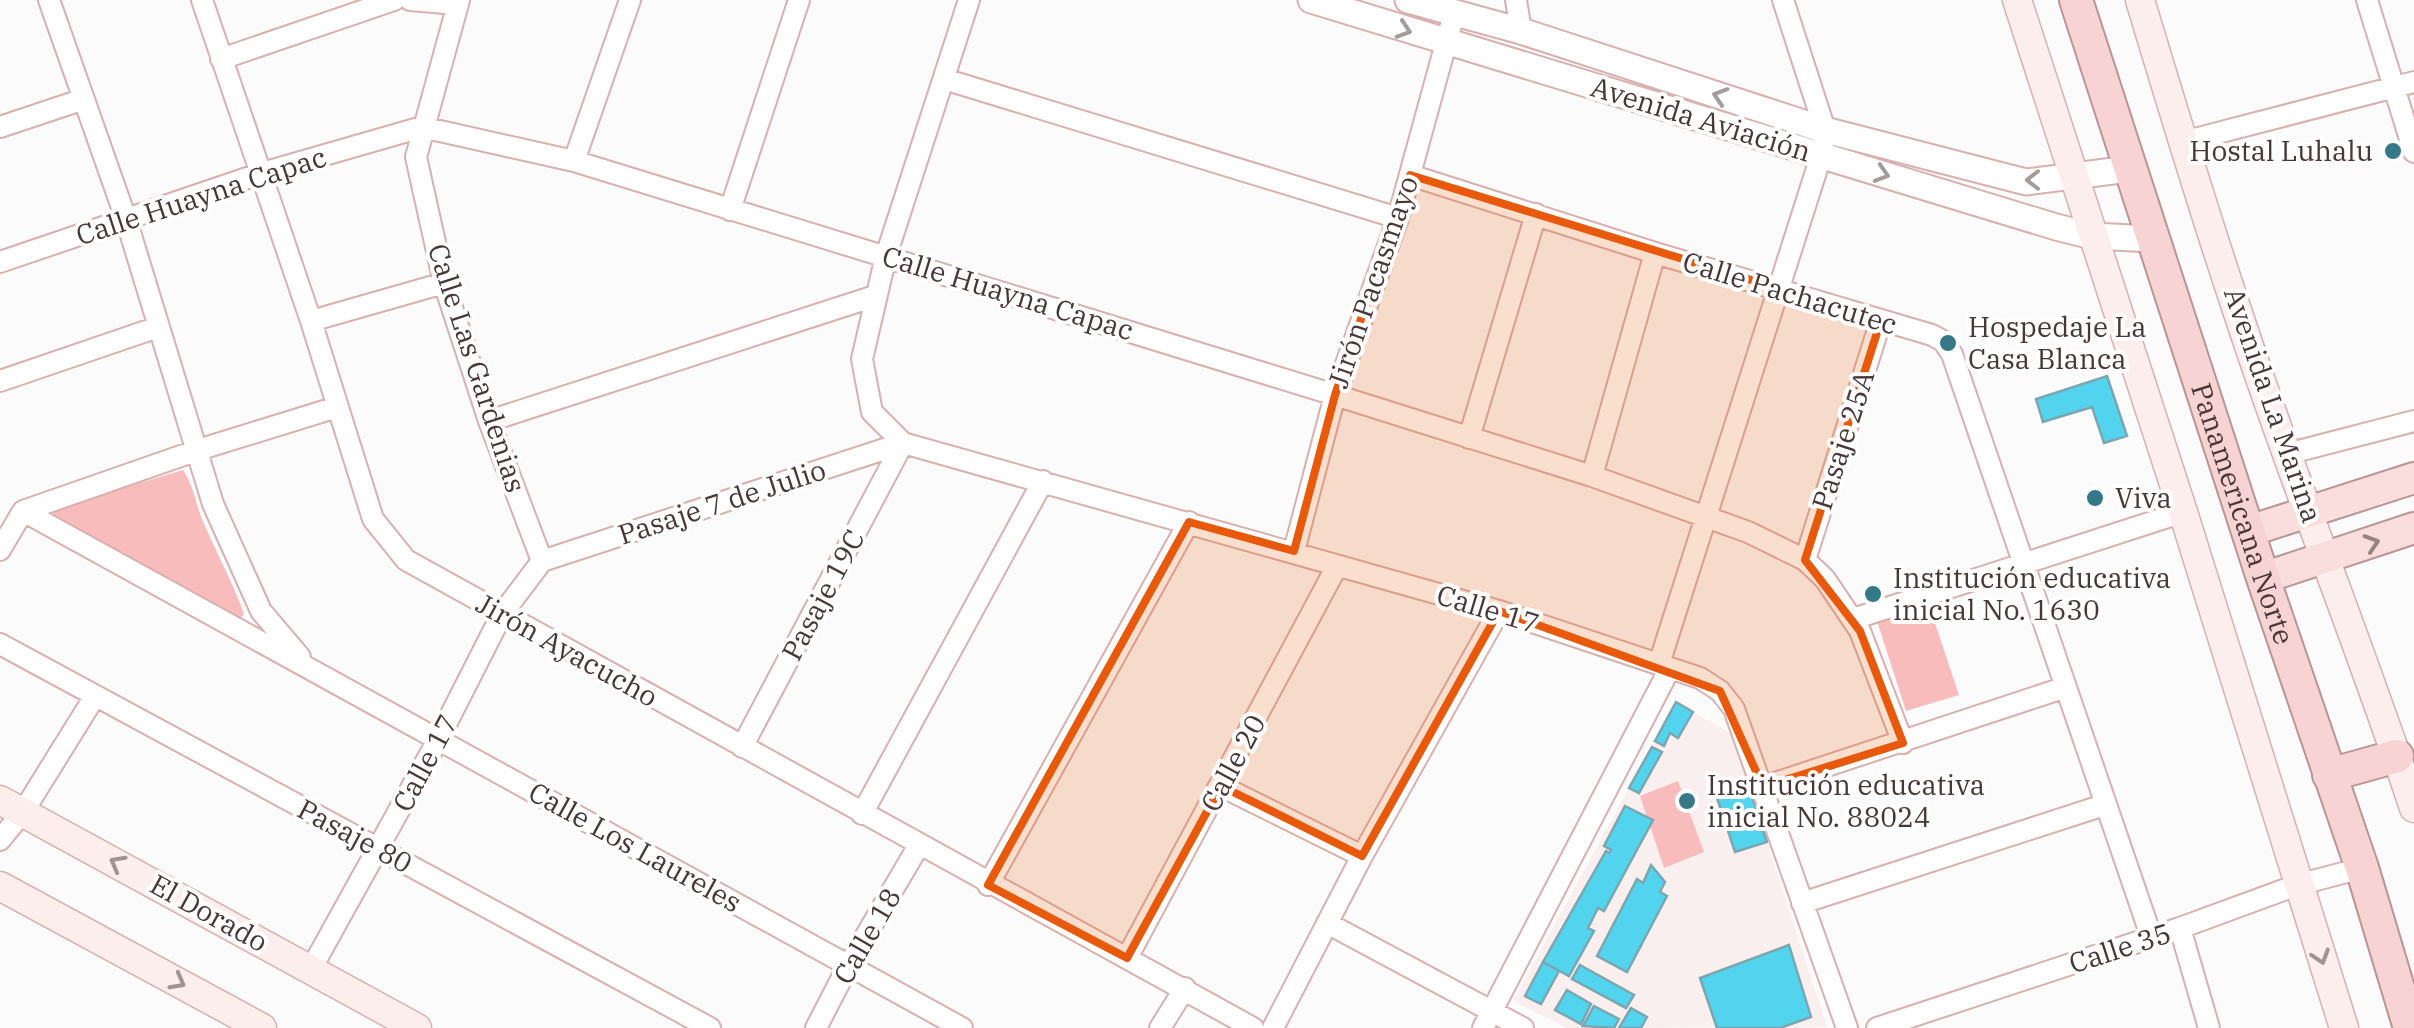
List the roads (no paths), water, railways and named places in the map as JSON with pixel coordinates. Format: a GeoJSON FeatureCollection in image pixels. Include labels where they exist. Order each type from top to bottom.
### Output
{"type":"FeatureCollection","features":[{"type":"Feature","properties":{"kind":"highway","name":"Panamericana Norte"},"geometry":{"type":"LineString","coordinates":[[2076,0],[2262,578],[2362,868],[2410,1028]]}},
{"type":"Feature","properties":{"kind":"highway"},"geometry":{"type":"LineString","coordinates":[[2330,775],[2397,756]]}},
{"type":"Feature","properties":{"kind":"main road"},"geometry":{"type":"LineString","coordinates":[[2017,0],[2344,1028]]}},
{"type":"Feature","properties":{"kind":"main road","name":"Avenida La Marina"},"geometry":{"type":"LineString","coordinates":[[2140,0],[2287,454],[2414,808]]}},
{"type":"Feature","properties":{"kind":"main road"},"geometry":{"type":"LineString","coordinates":[[2248,531],[2414,478]]}},
{"type":"Feature","properties":{"kind":"main road"},"geometry":{"type":"LineString","coordinates":[[2262,578],[2414,528]]}},
{"type":"Feature","properties":{"kind":"main road","name":"El Dorado"},"geometry":{"type":"LineString","coordinates":[[12,806],[417,1028]]}},
{"type":"Feature","properties":{"kind":"main road"},"geometry":{"type":"LineString","coordinates":[[0,886],[262,1028]]}},
{"type":"Feature","properties":{"kind":"street","name":"Calle Los Laureles"},"geometry":{"type":"LineString","coordinates":[[49,0],[126,219],[212,504],[261,610],[308,666]]}},
{"type":"Feature","properties":{"kind":"street","name":"Jirón Ayacucho"},"geometry":{"type":"LineString","coordinates":[[202,0],[311,321],[373,519],[406,560],[1253,1028]]}},
{"type":"Feature","properties":{"kind":"street"},"geometry":{"type":"LineString","coordinates":[[221,58],[394,0]]}},
{"type":"Feature","properties":{"kind":"street"},"geometry":{"type":"LineString","coordinates":[[410,0],[458,2]]}},
{"type":"Feature","properties":{"kind":"street"},"geometry":{"type":"LineString","coordinates":[[574,160],[630,0]]}},
{"type":"Feature","properties":{"kind":"street"},"geometry":{"type":"LineString","coordinates":[[730,210],[798,0]]}},
{"type":"Feature","properties":{"kind":"street"},"geometry":{"type":"LineString","coordinates":[[903,443],[872,412],[862,359],[874,296],[969,0]]}},
{"type":"Feature","properties":{"kind":"street","name":"Avenida Aviación"},"geometry":{"type":"LineString","coordinates":[[1311,0],[1448,44],[1823,143],[2026,182],[2129,169]]}},
{"type":"Feature","properties":{"kind":"street","name":"Avenida Aviación"},"geometry":{"type":"LineString","coordinates":[[1408,0],[1521,31],[1823,143],[2092,236],[2154,239]]}},
{"type":"Feature","properties":{"kind":"street"},"geometry":{"type":"LineString","coordinates":[[1516,0],[1521,31]]}},
{"type":"Feature","properties":{"kind":"street"},"geometry":{"type":"LineString","coordinates":[[1487,1019],[1664,666],[1706,515],[1823,143],[1784,0]]}},
{"type":"Feature","properties":{"kind":"street"},"geometry":{"type":"LineString","coordinates":[[2366,0],[2404,84],[2414,152]]}},
{"type":"Feature","properties":{"kind":"street","name":"Calle Las Gardenias"},"geometry":{"type":"LineString","coordinates":[[458,2],[416,158],[444,283],[489,421],[542,560]]}},
{"type":"Feature","properties":{"kind":"street","name":"Jirón Pacasmayo"},"geometry":{"type":"LineString","coordinates":[[1294,551],[1335,395],[1398,218],[1454,14]]}},
{"type":"Feature","properties":{"kind":"street"},"geometry":{"type":"LineString","coordinates":[[944,79],[1398,218]]}},
{"type":"Feature","properties":{"kind":"street"},"geometry":{"type":"LineString","coordinates":[[2183,142],[2404,84]]}},
{"type":"Feature","properties":{"kind":"street"},"geometry":{"type":"LineString","coordinates":[[0,127],[84,98]]}},
{"type":"Feature","properties":{"kind":"street","name":"Calle Huayna Capac"},"geometry":{"type":"LineString","coordinates":[[0,262],[262,174],[422,128],[574,160],[1335,395],[1706,515],[1805,560],[1825,579],[1853,619],[1902,743]]}},
{"type":"Feature","properties":{"kind":"street","name":"Calle Pachacutec"},"geometry":{"type":"LineString","coordinates":[[1410,175],[1932,335],[1943,342],[1952,354],[2152,936]]}},
{"type":"Feature","properties":{"kind":"street"},"geometry":{"type":"LineString","coordinates":[[1468,438],[1536,214]]}},
{"type":"Feature","properties":{"kind":"street"},"geometry":{"type":"LineString","coordinates":[[1592,476],[1655,252]]}},
{"type":"Feature","properties":{"kind":"street"},"geometry":{"type":"LineString","coordinates":[[311,321],[444,283]]}},
{"type":"Feature","properties":{"kind":"street"},"geometry":{"type":"LineString","coordinates":[[489,421],[874,296]]}},
{"type":"Feature","properties":{"kind":"street","name":"Pasaje 25A"},"geometry":{"type":"LineString","coordinates":[[1805,560],[1882,320]]}},
{"type":"Feature","properties":{"kind":"street"},"geometry":{"type":"LineString","coordinates":[[0,381],[158,328]]}},
{"type":"Feature","properties":{"kind":"street"},"geometry":{"type":"LineString","coordinates":[[0,550],[23,511],[337,407]]}},
{"type":"Feature","properties":{"kind":"street"},"geometry":{"type":"LineString","coordinates":[[2287,454],[2414,421]]}},
{"type":"Feature","properties":{"kind":"street","name":"Calle 17"},"geometry":{"type":"LineString","coordinates":[[903,443],[1499,611],[1700,678],[1720,691],[1734,710],[1847,1028]]}},
{"type":"Feature","properties":{"kind":"street","name":"Pasaje 7 de Julio"},"geometry":{"type":"LineString","coordinates":[[542,560],[903,443]]}},
{"type":"Feature","properties":{"kind":"street","name":"Pasaje 19C"},"geometry":{"type":"LineString","coordinates":[[742,747],[903,443]]}},
{"type":"Feature","properties":{"kind":"street"},"geometry":{"type":"LineString","coordinates":[[862,814],[1042,480]]}},
{"type":"Feature","properties":{"kind":"street","name":"Calle Los Laureles"},"geometry":{"type":"LineString","coordinates":[[23,511],[962,1028]]}},
{"type":"Feature","properties":{"kind":"street"},"geometry":{"type":"LineString","coordinates":[[1853,619],[2183,512]]}},
{"type":"Feature","properties":{"kind":"street"},"geometry":{"type":"LineString","coordinates":[[988,884],[1188,522]]}},
{"type":"Feature","properties":{"kind":"street","name":"Calle 17"},"geometry":{"type":"LineString","coordinates":[[311,969],[439,738],[502,614],[542,560]]}},
{"type":"Feature","properties":{"kind":"street","name":"Calle 20"},"geometry":{"type":"LineString","coordinates":[[1127,958],[1337,566]]}},
{"type":"Feature","properties":{"kind":"street"},"geometry":{"type":"LineString","coordinates":[[1273,1028],[1362,856],[1499,611]]}},
{"type":"Feature","properties":{"kind":"street","name":"Pasaje 80"},"geometry":{"type":"LineString","coordinates":[[0,644],[710,1028]]}},
{"type":"Feature","properties":{"kind":"street"},"geometry":{"type":"LineString","coordinates":[[1763,787],[2066,688]]}},
{"type":"Feature","properties":{"kind":"street"},"geometry":{"type":"LineString","coordinates":[[0,840],[12,806],[96,696]]}},
{"type":"Feature","properties":{"kind":"street"},"geometry":{"type":"LineString","coordinates":[[1221,786],[1362,856]]}},
{"type":"Feature","properties":{"kind":"street"},"geometry":{"type":"LineString","coordinates":[[1802,903],[2104,805]]}},
{"type":"Feature","properties":{"kind":"street","name":"Calle 18"},"geometry":{"type":"LineString","coordinates":[[816,1028],[919,845]]}},
{"type":"Feature","properties":{"kind":"street","name":"Calle 35"},"geometry":{"type":"LineString","coordinates":[[1878,1028],[2297,885],[2362,868]]}},
{"type":"Feature","properties":{"kind":"street"},"geometry":{"type":"LineString","coordinates":[[1327,924],[1487,1019],[1523,1028]]}},
{"type":"Feature","properties":{"kind":"street"},"geometry":{"type":"LineString","coordinates":[[2180,928],[2210,1028]]}},
{"type":"Feature","properties":{"kind":"street"},"geometry":{"type":"LineString","coordinates":[[1160,1028],[1185,988]]}},
{"type":"Feature","properties":{"kind":"place","name":"Hostal Luhalu"},"geometry":{"type":"Point","coordinates":[2393,151]}},
{"type":"Feature","properties":{"kind":"place","name":"Hospedaje La Casa Blanca"},"geometry":{"type":"Point","coordinates":[1948,343]}},
{"type":"Feature","properties":{"kind":"place","name":"Viva"},"geometry":{"type":"Point","coordinates":[2095,498]}},
{"type":"Feature","properties":{"kind":"place","name":"Institución educativa inicial No. 1630"},"geometry":{"type":"Point","coordinates":[1873,594]}},
{"type":"Feature","properties":{"kind":"place","name":"Institución educativa inicial No. 88024"},"geometry":{"type":"Point","coordinates":[1687,801]}}]}
